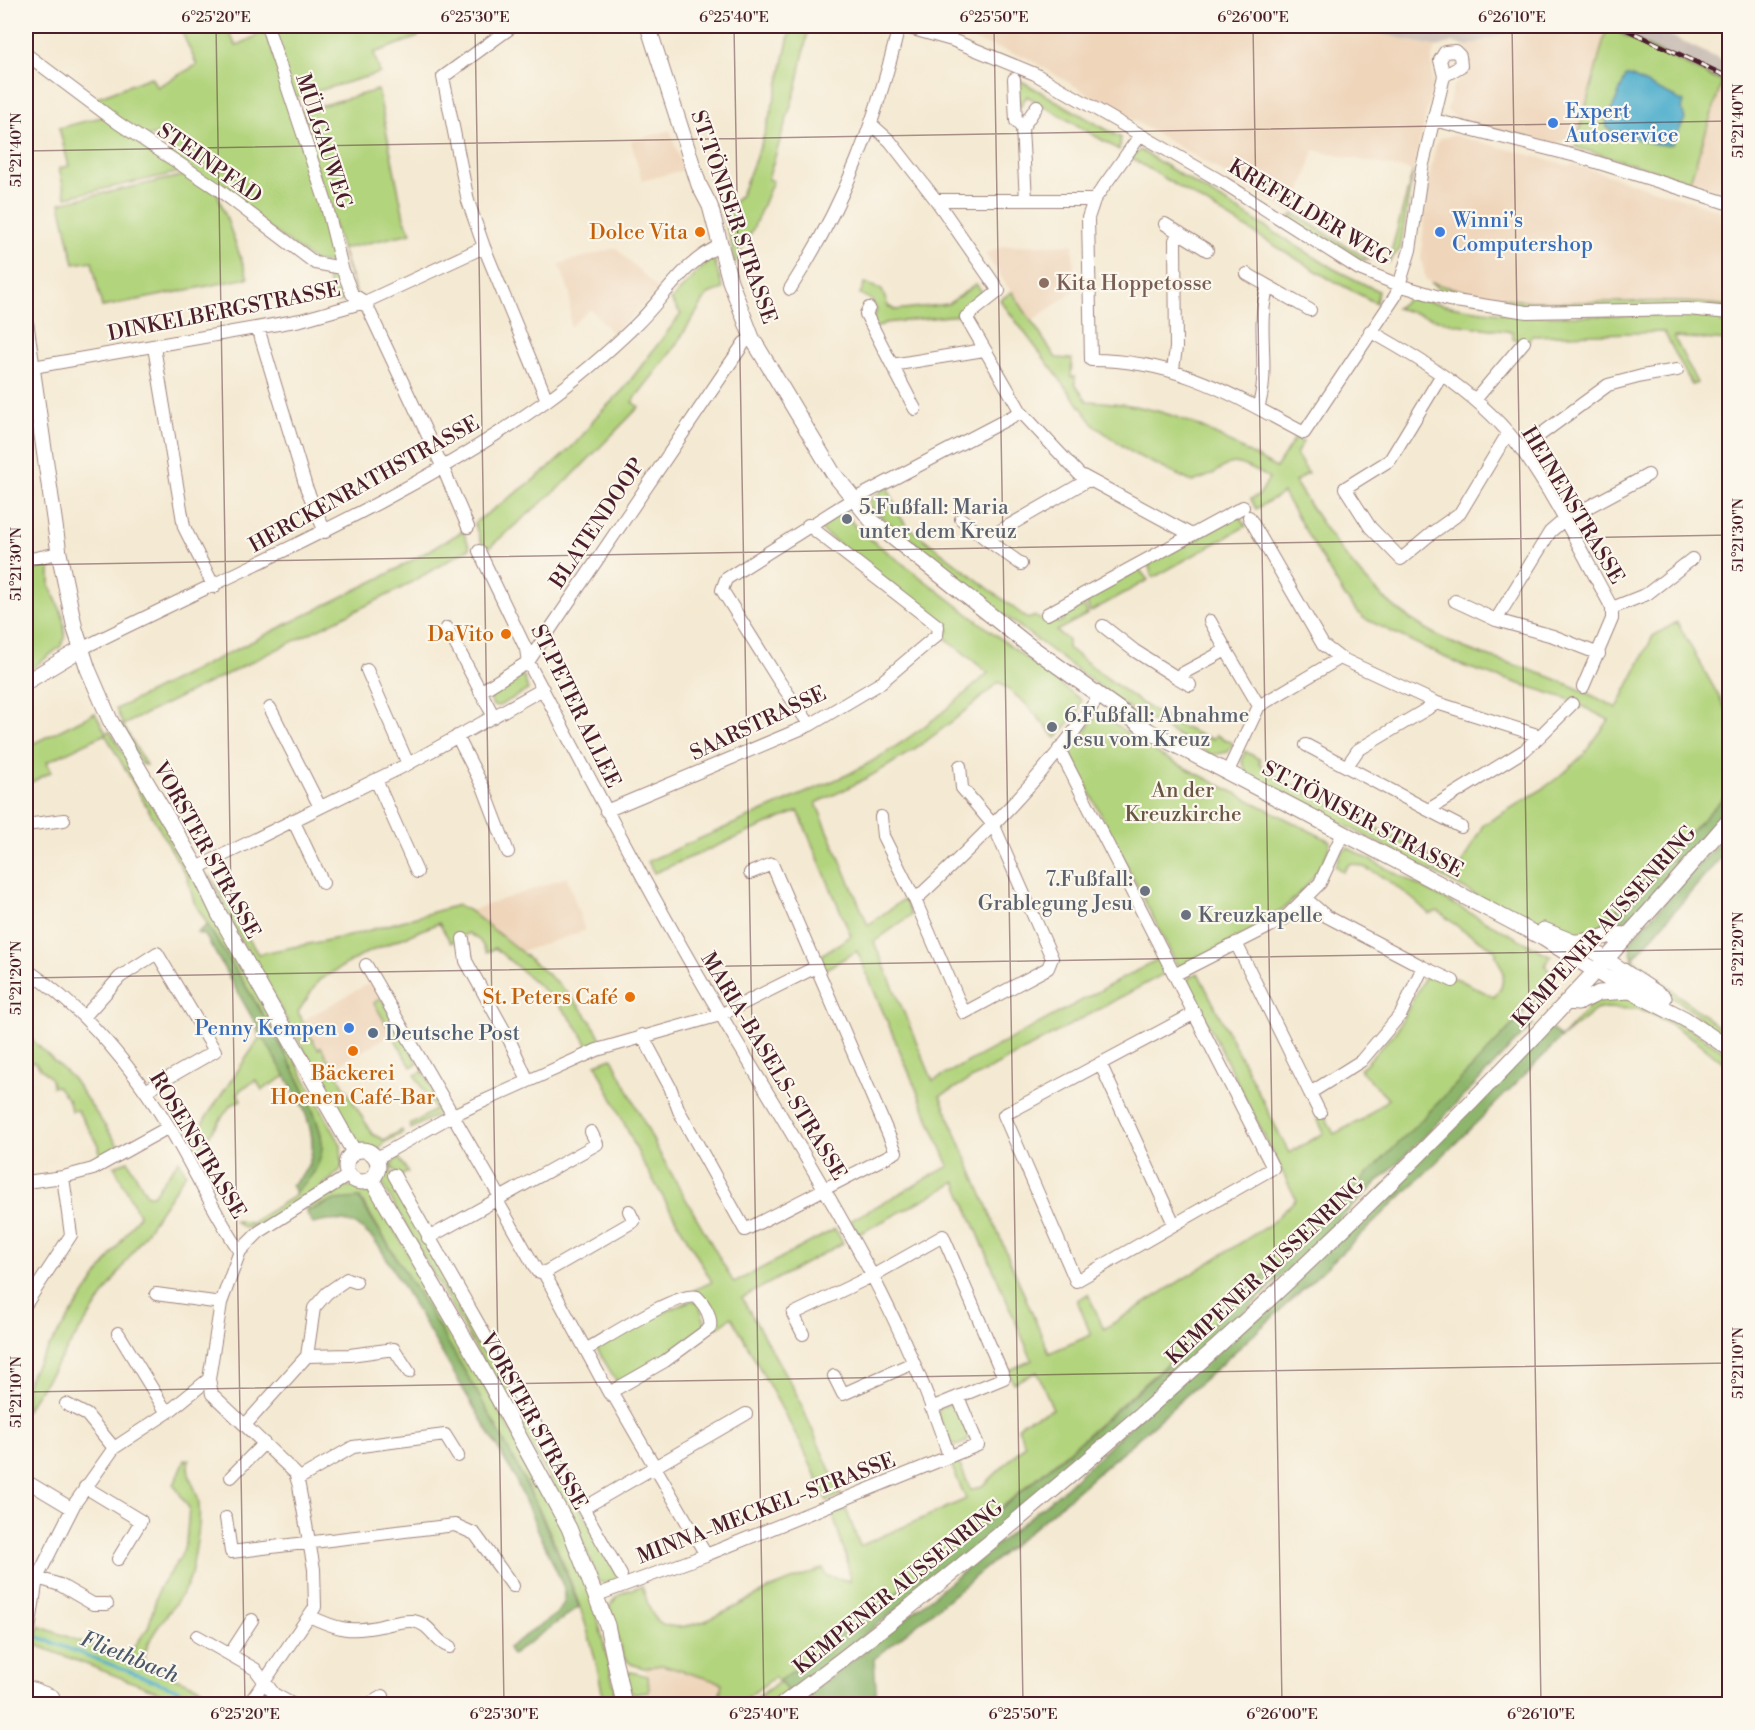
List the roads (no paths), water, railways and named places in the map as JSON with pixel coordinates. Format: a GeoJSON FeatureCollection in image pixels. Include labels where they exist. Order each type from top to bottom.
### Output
{"type":"FeatureCollection","features":[{"type":"Feature","properties":{"kind":"main road","name":"ST.TÖNISER STRASSE"},"geometry":{"type":"LineString","coordinates":[[648,26],[699,185],[710,206],[730,281],[752,338],[809,435],[854,500],[872,521],[1027,644],[1149,731],[1491,910],[1600,964],[1687,1013],[1730,1048]]}},
{"type":"Feature","properties":{"kind":"main road","name":"VORSTER STRASSE"},"geometry":{"type":"LineString","coordinates":[[26,325],[59,553],[81,650],[110,720],[197,868],[219,914],[354,1152]]}},
{"type":"Feature","properties":{"kind":"main road"},"geometry":{"type":"LineString","coordinates":[[26,682],[81,650]]}},
{"type":"Feature","properties":{"kind":"main road","name":"KEMPENER AUSSENRING"},"geometry":{"type":"LineString","coordinates":[[783,1704],[994,1539],[1173,1386],[1359,1212],[1566,1002],[1730,819]]}},
{"type":"Feature","properties":{"kind":"main road","name":"ST.TÖNISER STRASSE"},"geometry":{"type":"LineString","coordinates":[[1491,910],[1573,941],[1631,991],[1685,1019],[1730,1048]]}},
{"type":"Feature","properties":{"kind":"main road"},"geometry":{"type":"LineString","coordinates":[[1573,941],[1590,942],[1617,934],[1626,935]]}},
{"type":"Feature","properties":{"kind":"main road"},"geometry":{"type":"LineString","coordinates":[[1566,1002],[1578,1003],[1599,993],[1631,991]]}},
{"type":"Feature","properties":{"kind":"main road"},"geometry":{"type":"LineString","coordinates":[[364,1150],[376,1158],[379,1167],[372,1180],[359,1183],[349,1175],[346,1165],[354,1152],[364,1150]]}},
{"type":"Feature","properties":{"kind":"main road","name":"VORSTER STRASSE"},"geometry":{"type":"LineString","coordinates":[[372,1180],[540,1472],[569,1528],[597,1595],[625,1702]]}},
{"type":"Feature","properties":{"kind":"street","name":"MÜLGAUWEG"},"geometry":{"type":"LineString","coordinates":[[267,26],[326,203],[342,268]]}},
{"type":"Feature","properties":{"kind":"street"},"geometry":{"type":"LineString","coordinates":[[513,26],[443,76],[468,201],[484,247],[547,400]]}},
{"type":"Feature","properties":{"kind":"street"},"geometry":{"type":"LineString","coordinates":[[790,289],[844,195],[872,125],[901,26]]}},
{"type":"Feature","properties":{"kind":"street","name":"KREFELDER WEG"},"geometry":{"type":"LineString","coordinates":[[901,26],[952,40],[1035,74],[1138,136],[1224,183],[1359,269],[1399,285],[1449,300],[1527,312],[1687,309],[1730,313]]}},
{"type":"Feature","properties":{"kind":"street","name":"STEINPFAD"},"geometry":{"type":"LineString","coordinates":[[26,54],[118,123],[219,190],[315,263],[342,268]]}},
{"type":"Feature","properties":{"kind":"street"},"geometry":{"type":"LineString","coordinates":[[1138,136],[1094,200],[1088,218],[1091,360],[1173,369],[1216,386],[1304,433],[1396,295],[1412,242],[1418,186],[1444,76]]}},
{"type":"Feature","properties":{"kind":"street"},"geometry":{"type":"LineString","coordinates":[[1014,79],[1016,121],[1023,128]]}},
{"type":"Feature","properties":{"kind":"street"},"geometry":{"type":"LineString","coordinates":[[1026,200],[1023,128],[1037,106]]}},
{"type":"Feature","properties":{"kind":"street"},"geometry":{"type":"LineString","coordinates":[[1434,120],[1601,163],[1730,204]]}},
{"type":"Feature","properties":{"kind":"street"},"geometry":{"type":"LineString","coordinates":[[872,125],[890,141],[936,200],[999,291],[968,316],[984,350],[1022,412],[1079,474],[1190,534]]}},
{"type":"Feature","properties":{"kind":"street"},"geometry":{"type":"LineString","coordinates":[[936,200],[1094,200]]}},
{"type":"Feature","properties":{"kind":"street"},"geometry":{"type":"LineString","coordinates":[[1165,224],[1207,250]]}},
{"type":"Feature","properties":{"kind":"street"},"geometry":{"type":"LineString","coordinates":[[1173,369],[1176,348],[1174,255],[1184,249],[1184,236]]}},
{"type":"Feature","properties":{"kind":"street","name":"HERCKENRATHSTRASSE"},"geometry":{"type":"LineString","coordinates":[[81,650],[325,532],[443,468],[547,400],[636,324],[699,257],[722,245]]}},
{"type":"Feature","properties":{"kind":"street","name":"DINKELBERGSTRASSE"},"geometry":{"type":"LineString","coordinates":[[33,367],[301,320],[365,303],[484,247]]}},
{"type":"Feature","properties":{"kind":"street"},"geometry":{"type":"LineString","coordinates":[[342,268],[352,294],[365,303],[443,468],[468,527]]}},
{"type":"Feature","properties":{"kind":"street"},"geometry":{"type":"LineString","coordinates":[[1247,274],[1310,310]]}},
{"type":"Feature","properties":{"kind":"street"},"geometry":{"type":"LineString","coordinates":[[1258,408],[1263,394],[1263,310],[1268,286]]}},
{"type":"Feature","properties":{"kind":"street"},"geometry":{"type":"LineString","coordinates":[[1263,310],[1273,304],[1280,293]]}},
{"type":"Feature","properties":{"kind":"street"},"geometry":{"type":"LineString","coordinates":[[869,308],[866,314],[870,325],[915,409]]}},
{"type":"Feature","properties":{"kind":"street"},"geometry":{"type":"LineString","coordinates":[[258,328],[306,486],[325,532]]}},
{"type":"Feature","properties":{"kind":"street","name":"HEINENSTRASSE"},"geometry":{"type":"LineString","coordinates":[[1370,331],[1475,399],[1521,449],[1564,520],[1612,608],[1612,619],[1583,687]]}},
{"type":"Feature","properties":{"kind":"street","name":"BLATENDOOP"},"geometry":{"type":"LineString","coordinates":[[480,692],[528,662],[665,456],[744,343],[752,338]]}},
{"type":"Feature","properties":{"kind":"street"},"geometry":{"type":"LineString","coordinates":[[1475,399],[1524,342]]}},
{"type":"Feature","properties":{"kind":"street"},"geometry":{"type":"LineString","coordinates":[[154,347],[184,527],[214,587]]}},
{"type":"Feature","properties":{"kind":"street"},"geometry":{"type":"LineString","coordinates":[[892,364],[984,350]]}},
{"type":"Feature","properties":{"kind":"street"},"geometry":{"type":"LineString","coordinates":[[1521,449],[1608,385],[1677,370]]}},
{"type":"Feature","properties":{"kind":"street"},"geometry":{"type":"LineString","coordinates":[[1441,376],[1390,460],[1345,488],[1370,527],[1401,559],[1460,513],[1508,434]]}},
{"type":"Feature","properties":{"kind":"street"},"geometry":{"type":"LineString","coordinates":[[810,725],[778,681],[722,590],[726,579],[808,525],[1022,412]]}},
{"type":"Feature","properties":{"kind":"street"},"geometry":{"type":"LineString","coordinates":[[1497,620],[1550,532],[1564,520],[1648,475]]}},
{"type":"Feature","properties":{"kind":"street"},"geometry":{"type":"LineString","coordinates":[[986,538],[1088,480]]}},
{"type":"Feature","properties":{"kind":"street"},"geometry":{"type":"LineString","coordinates":[[1047,614],[1190,534],[1246,512],[1323,645],[1340,658],[1437,703],[1540,736]]}},
{"type":"Feature","properties":{"kind":"street"},"geometry":{"type":"LineString","coordinates":[[961,519],[1021,564]]}},
{"type":"Feature","properties":{"kind":"street","name":"SAARSTRASSE"},"geometry":{"type":"LineString","coordinates":[[606,811],[810,725],[879,684],[937,635],[938,626],[808,525]]}},
{"type":"Feature","properties":{"kind":"street","name":"ST.PETER ALLEE"},"geometry":{"type":"LineString","coordinates":[[479,551],[526,649],[528,662],[641,876]]}},
{"type":"Feature","properties":{"kind":"street"},"geometry":{"type":"LineString","coordinates":[[26,560],[59,553]]}},
{"type":"Feature","properties":{"kind":"street"},"geometry":{"type":"LineString","coordinates":[[1612,608],[1647,594],[1692,559]]}},
{"type":"Feature","properties":{"kind":"street"},"geometry":{"type":"LineString","coordinates":[[1455,602],[1497,620],[1553,636],[1599,654]]}},
{"type":"Feature","properties":{"kind":"street"},"geometry":{"type":"LineString","coordinates":[[1210,621],[1259,706]]}},
{"type":"Feature","properties":{"kind":"street"},"geometry":{"type":"LineString","coordinates":[[1103,626],[1135,651],[1190,685]]}},
{"type":"Feature","properties":{"kind":"street"},"geometry":{"type":"LineString","coordinates":[[447,628],[494,717]]}},
{"type":"Feature","properties":{"kind":"street"},"geometry":{"type":"LineString","coordinates":[[1176,677],[1226,650]]}},
{"type":"Feature","properties":{"kind":"street"},"geometry":{"type":"LineString","coordinates":[[1228,771],[1259,706],[1340,658]]}},
{"type":"Feature","properties":{"kind":"street"},"geometry":{"type":"LineString","coordinates":[[367,670],[408,764]]}},
{"type":"Feature","properties":{"kind":"street"},"geometry":{"type":"LineString","coordinates":[[197,868],[408,764],[543,689]]}},
{"type":"Feature","properties":{"kind":"street"},"geometry":{"type":"LineString","coordinates":[[915,900],[994,826],[1059,749],[1099,696]]}},
{"type":"Feature","properties":{"kind":"street"},"geometry":{"type":"LineString","coordinates":[[1347,766],[1358,750],[1437,703]]}},
{"type":"Feature","properties":{"kind":"street"},"geometry":{"type":"LineString","coordinates":[[1428,810],[1525,750],[1572,704]]}},
{"type":"Feature","properties":{"kind":"street"},"geometry":{"type":"LineString","coordinates":[[270,708],[320,807]]}},
{"type":"Feature","properties":{"kind":"street"},"geometry":{"type":"LineString","coordinates":[[458,736],[484,789],[508,852]]}},
{"type":"Feature","properties":{"kind":"street"},"geometry":{"type":"LineString","coordinates":[[1306,745],[1461,827]]}},
{"type":"Feature","properties":{"kind":"street"},"geometry":{"type":"LineString","coordinates":[[1059,749],[1176,974],[1272,1168],[1077,1281],[1004,1115],[1195,1013]]}},
{"type":"Feature","properties":{"kind":"street"},"geometry":{"type":"LineString","coordinates":[[881,817],[883,836],[915,900],[964,1013],[1048,968],[1052,957],[994,826],[962,788],[960,766]]}},
{"type":"Feature","properties":{"kind":"street"},"geometry":{"type":"LineString","coordinates":[[376,780],[417,872]]}},
{"type":"Feature","properties":{"kind":"street"},"geometry":{"type":"LineString","coordinates":[[26,825],[64,820]]}},
{"type":"Feature","properties":{"kind":"street"},"geometry":{"type":"LineString","coordinates":[[293,820],[322,883]]}},
{"type":"Feature","properties":{"kind":"street"},"geometry":{"type":"LineString","coordinates":[[1176,974],[1284,919],[1320,883],[1343,833]]}},
{"type":"Feature","properties":{"kind":"street"},"geometry":{"type":"LineString","coordinates":[[642,1035],[670,1087],[679,1111],[745,1230],[896,1152],[772,864],[750,873]]}},
{"type":"Feature","properties":{"kind":"street","name":"MARIA-BASELS-STRASSE"},"geometry":{"type":"LineString","coordinates":[[641,876],[720,1015],[874,1275],[913,1363],[949,1456]]}},
{"type":"Feature","properties":{"kind":"street"},"geometry":{"type":"LineString","coordinates":[[26,895],[26,901]]}},
{"type":"Feature","properties":{"kind":"street"},"geometry":{"type":"LineString","coordinates":[[1305,898],[1326,916],[1453,981]]}},
{"type":"Feature","properties":{"kind":"street"},"geometry":{"type":"LineString","coordinates":[[463,939],[466,962],[509,1039],[528,1081]]}},
{"type":"Feature","properties":{"kind":"street"},"geometry":{"type":"LineString","coordinates":[[1236,943],[1320,1113]]}},
{"type":"Feature","properties":{"kind":"street"},"geometry":{"type":"LineString","coordinates":[[85,1016],[120,977],[157,952],[215,1051],[145,1091]]}},
{"type":"Feature","properties":{"kind":"street"},"geometry":{"type":"LineString","coordinates":[[366,965],[500,1197],[499,1204],[537,1271],[544,1273],[587,1349],[587,1356],[609,1393],[615,1398],[706,1555]]}},
{"type":"Feature","properties":{"kind":"street"},"geometry":{"type":"LineString","coordinates":[[376,1158],[453,1115],[597,1050],[642,1035],[720,1015],[816,967]]}},
{"type":"Feature","properties":{"kind":"street"},"geometry":{"type":"LineString","coordinates":[[1310,1093],[1361,1061],[1401,1014],[1423,967]]}},
{"type":"Feature","properties":{"kind":"street","name":"ROSENSTRASSE"},"geometry":{"type":"LineString","coordinates":[[26,969],[85,1016],[129,1067],[169,1127],[222,1225],[240,1251],[259,1232],[349,1175]]}},
{"type":"Feature","properties":{"kind":"street"},"geometry":{"type":"LineString","coordinates":[[1100,1063],[1174,1224]]}},
{"type":"Feature","properties":{"kind":"street"},"geometry":{"type":"LineString","coordinates":[[26,1182],[63,1178],[93,1169],[169,1127]]}},
{"type":"Feature","properties":{"kind":"street"},"geometry":{"type":"LineString","coordinates":[[428,1238],[597,1143],[591,1132]]}},
{"type":"Feature","properties":{"kind":"street"},"geometry":{"type":"LineString","coordinates":[[394,1175],[621,1575]]}},
{"type":"Feature","properties":{"kind":"street"},"geometry":{"type":"LineString","coordinates":[[26,1304],[71,1235],[63,1178]]}},
{"type":"Feature","properties":{"kind":"street"},"geometry":{"type":"LineString","coordinates":[[544,1273],[634,1221],[629,1211]]}},
{"type":"Feature","properties":{"kind":"street"},"geometry":{"type":"LineString","coordinates":[[802,1334],[793,1314],[874,1275],[943,1236],[1004,1378],[931,1408]]}},
{"type":"Feature","properties":{"kind":"street"},"geometry":{"type":"LineString","coordinates":[[240,1251],[221,1303],[209,1379],[212,1394],[290,1467],[297,1479],[314,1569],[315,1607],[249,1704]]}},
{"type":"Feature","properties":{"kind":"street"},"geometry":{"type":"LineString","coordinates":[[244,1425],[308,1356],[314,1308],[327,1293],[347,1280],[356,1282]]}},
{"type":"Feature","properties":{"kind":"street"},"geometry":{"type":"LineString","coordinates":[[156,1294],[221,1303]]}},
{"type":"Feature","properties":{"kind":"street"},"geometry":{"type":"LineString","coordinates":[[587,1349],[648,1314],[688,1296],[697,1297],[706,1309],[711,1320],[710,1328],[665,1361],[609,1393]]}},
{"type":"Feature","properties":{"kind":"street"},"geometry":{"type":"LineString","coordinates":[[118,1333],[167,1413]]}},
{"type":"Feature","properties":{"kind":"street"},"geometry":{"type":"LineString","coordinates":[[308,1356],[350,1355],[394,1349],[409,1371]]}},
{"type":"Feature","properties":{"kind":"street"},"geometry":{"type":"LineString","coordinates":[[834,1376],[843,1394],[913,1363]]}},
{"type":"Feature","properties":{"kind":"street"},"geometry":{"type":"LineString","coordinates":[[26,1650],[31,1576],[85,1487],[114,1448],[167,1413],[209,1379]]}},
{"type":"Feature","properties":{"kind":"street"},"geometry":{"type":"LineString","coordinates":[[949,1456],[978,1445],[957,1397]]}},
{"type":"Feature","properties":{"kind":"street"},"geometry":{"type":"LineString","coordinates":[[66,1404],[87,1415],[114,1448]]}},
{"type":"Feature","properties":{"kind":"street"},"geometry":{"type":"LineString","coordinates":[[584,1508],[746,1414]]}},
{"type":"Feature","properties":{"kind":"street"},"geometry":{"type":"LineString","coordinates":[[297,1479],[353,1447],[445,1435],[458,1456]]}},
{"type":"Feature","properties":{"kind":"street"},"geometry":{"type":"LineString","coordinates":[[231,1477],[264,1443]]}},
{"type":"Feature","properties":{"kind":"street","name":"MINNA-MECKEL-STRASSE"},"geometry":{"type":"LineString","coordinates":[[597,1595],[706,1555],[949,1456]]}},
{"type":"Feature","properties":{"kind":"street"},"geometry":{"type":"LineString","coordinates":[[26,1481],[71,1508]]}},
{"type":"Feature","properties":{"kind":"street"},"geometry":{"type":"LineString","coordinates":[[85,1487],[141,1521],[118,1559]]}},
{"type":"Feature","properties":{"kind":"street"},"geometry":{"type":"LineString","coordinates":[[226,1518],[231,1552],[455,1525],[475,1534],[513,1586]]}},
{"type":"Feature","properties":{"kind":"street"},"geometry":{"type":"LineString","coordinates":[[31,1576],[60,1585],[93,1604],[107,1604]]}},
{"type":"Feature","properties":{"kind":"street"},"geometry":{"type":"LineString","coordinates":[[309,1616],[335,1628],[356,1631],[403,1621],[415,1622],[431,1629],[443,1645],[450,1647]]}},
{"type":"Feature","properties":{"kind":"street"},"geometry":{"type":"LineString","coordinates":[[230,1654],[252,1620]]}},
{"type":"Feature","properties":{"kind":"street"},"geometry":{"type":"LineString","coordinates":[[197,1636],[255,1669],[266,1680],[274,1694],[292,1704]]}},
{"type":"Feature","properties":{"kind":"street"},"geometry":{"type":"LineString","coordinates":[[26,1686],[53,1696]]}},
{"type":"Feature","properties":{"kind":"street"},"geometry":{"type":"LineString","coordinates":[[369,1704],[383,1696]]}},
{"type":"Feature","properties":{"kind":"water"},"geometry":{"type":"Polygon","coordinates":[[[1626,76],[1684,102],[1682,109],[1685,119],[1672,144],[1657,144],[1607,129],[1606,123],[1626,76]]]}},
{"type":"Feature","properties":{"kind":"waterway","name":"Fliethbach"},"geometry":{"type":"LineString","coordinates":[[38,1637],[199,1698],[209,1704]]}},
{"type":"Feature","properties":{"kind":"railway"},"geometry":{"type":"LineString","coordinates":[[1619,26],[1730,78]]}},
{"type":"Feature","properties":{"kind":"place","name":"Expert Autoservice"},"geometry":{"type":"Point","coordinates":[1553,123]}},
{"type":"Feature","properties":{"kind":"place","name":"Dolce Vita"},"geometry":{"type":"Point","coordinates":[700,232]}},
{"type":"Feature","properties":{"kind":"place","name":"Winni's Computershop"},"geometry":{"type":"Point","coordinates":[1440,232]}},
{"type":"Feature","properties":{"kind":"place","name":"Kita Hoppetosse"},"geometry":{"type":"Point","coordinates":[1044,283]}},
{"type":"Feature","properties":{"kind":"place","name":"5.Fußfall: Maria unter dem Kreuz"},"geometry":{"type":"Point","coordinates":[847,519]}},
{"type":"Feature","properties":{"kind":"place","name":"DaVito"},"geometry":{"type":"Point","coordinates":[506,634]}},
{"type":"Feature","properties":{"kind":"place","name":"6.Fußfall: Abnahme Jesu vom Kreuz"},"geometry":{"type":"Point","coordinates":[1052,727]}},
{"type":"Feature","properties":{"kind":"place","name":"7.Fußfall: Grablegung Jesu"},"geometry":{"type":"Point","coordinates":[1145,891]}},
{"type":"Feature","properties":{"kind":"place","name":"Kreuzkapelle"},"geometry":{"type":"Point","coordinates":[1186,915]}},
{"type":"Feature","properties":{"kind":"place","name":"St. Peters Café"},"geometry":{"type":"Point","coordinates":[630,997]}},
{"type":"Feature","properties":{"kind":"place","name":"Penny Kempen"},"geometry":{"type":"Point","coordinates":[349,1028]}},
{"type":"Feature","properties":{"kind":"place","name":"Deutsche Post"},"geometry":{"type":"Point","coordinates":[373,1033]}},
{"type":"Feature","properties":{"kind":"place","name":"Bäckerei Hoenen Café-Bar"},"geometry":{"type":"Point","coordinates":[353,1051]}},
{"type":"Feature","properties":{"kind":"park label","name":"An der Kreuzkirche"},"geometry":{"type":"Point","coordinates":[1183,802]}}]}
